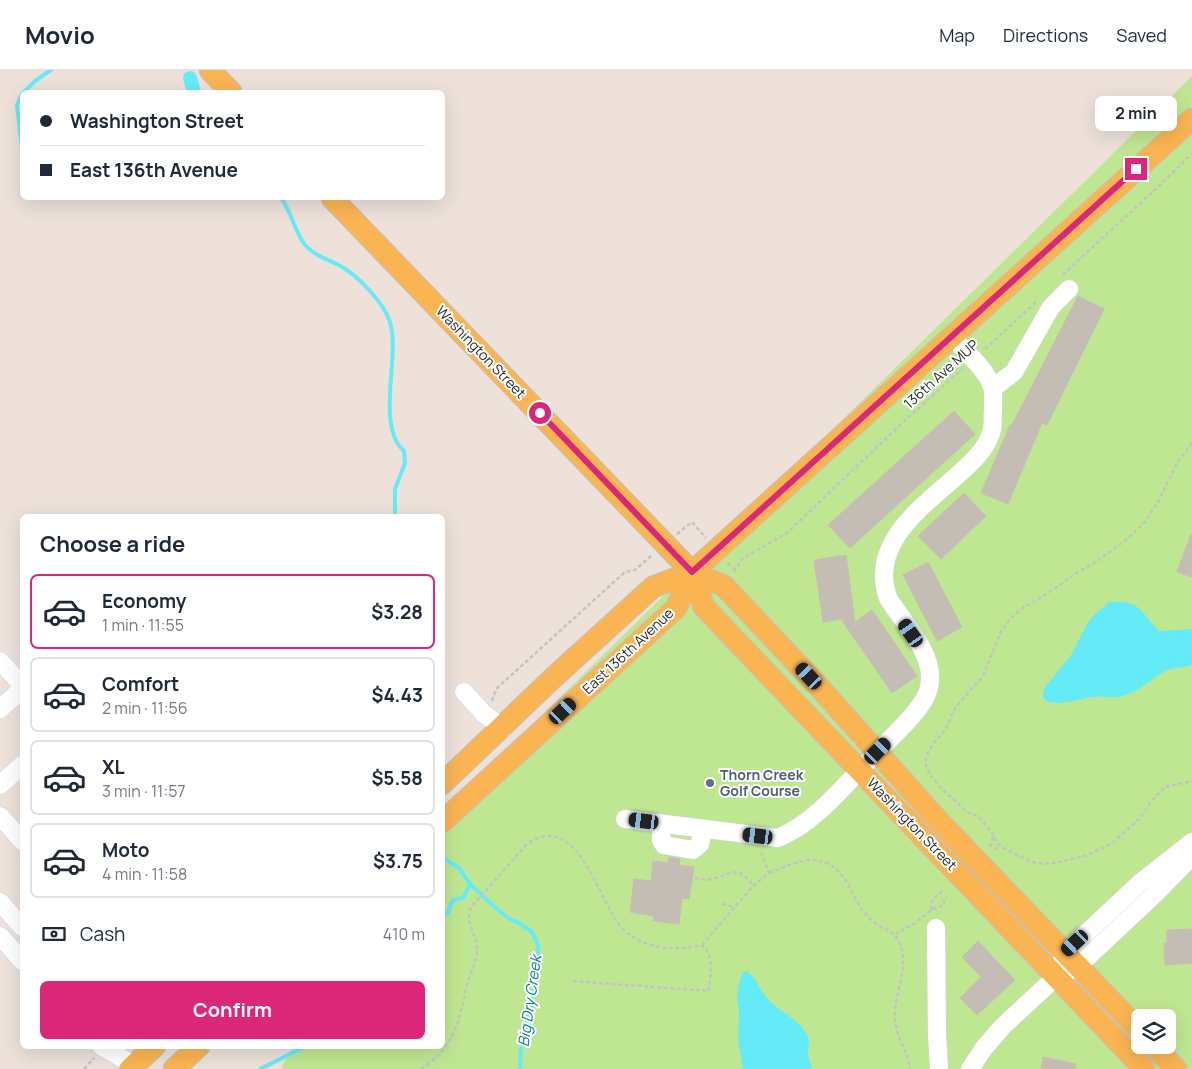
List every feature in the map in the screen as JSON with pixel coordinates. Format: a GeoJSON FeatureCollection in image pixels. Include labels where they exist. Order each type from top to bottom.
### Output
{"type":"FeatureCollection","features":[{"type":"Feature","properties":{"kind":"main road"},"geometry":{"type":"LineString","coordinates":[[210,70],[229,90]]}},
{"type":"Feature","properties":{"kind":"main road","name":"East 136th Avenue"},"geometry":{"type":"LineString","coordinates":[[445,781],[503,728],[554,677],[653,587],[692,572],[1192,119]]}},
{"type":"Feature","properties":{"kind":"main road","name":"Washington Street"},"geometry":{"type":"LineString","coordinates":[[334,200],[692,572],[724,586],[878,751],[937,819],[1131,1022]]}},
{"type":"Feature","properties":{"kind":"main road","name":"East 136th Avenue"},"geometry":{"type":"LineString","coordinates":[[445,819],[676,608],[692,572]]}},
{"type":"Feature","properties":{"kind":"main road","name":"Washington Street"},"geometry":{"type":"LineString","coordinates":[[692,572],[704,607],[1144,1069]]}},
{"type":"Feature","properties":{"kind":"main road"},"geometry":{"type":"LineString","coordinates":[[132,1062],[151,1049]]}},
{"type":"Feature","properties":{"kind":"main road"},"geometry":{"type":"LineString","coordinates":[[174,1069],[196,1049]]}},
{"type":"Feature","properties":{"kind":"main road"},"geometry":{"type":"LineString","coordinates":[[1162,1054],[1176,1069]]}},
{"type":"Feature","properties":{"kind":"street"},"geometry":{"type":"LineString","coordinates":[[993,388],[1014,372],[1065,284]]}},
{"type":"Feature","properties":{"kind":"street"},"geometry":{"type":"LineString","coordinates":[[625,819],[778,838],[791,833],[823,806],[860,770],[914,713],[925,698],[930,679],[927,658],[888,598],[883,578],[885,558],[893,540],[907,522],[967,466],[983,448],[992,431],[993,388],[973,359],[952,336]]}},
{"type":"Feature","properties":{"kind":"street"},"geometry":{"type":"LineString","coordinates":[[0,661],[20,683]]}},
{"type":"Feature","properties":{"kind":"street"},"geometry":{"type":"LineString","coordinates":[[0,709],[20,691]]}},
{"type":"Feature","properties":{"kind":"street"},"geometry":{"type":"LineString","coordinates":[[464,692],[484,714],[503,728]]}},
{"type":"Feature","properties":{"kind":"street"},"geometry":{"type":"LineString","coordinates":[[0,785],[20,767]]}},
{"type":"Feature","properties":{"kind":"street"},"geometry":{"type":"LineString","coordinates":[[0,816],[20,839]]}},
{"type":"Feature","properties":{"kind":"street"},"geometry":{"type":"LineString","coordinates":[[970,1069],[984,1048],[1004,1026],[1056,977],[1141,882],[1192,842]]}},
{"type":"Feature","properties":{"kind":"street"},"geometry":{"type":"LineString","coordinates":[[1071,960],[1157,892],[1192,856]]}},
{"type":"Feature","properties":{"kind":"street"},"geometry":{"type":"LineString","coordinates":[[0,902],[20,925]]}},
{"type":"Feature","properties":{"kind":"street"},"geometry":{"type":"LineString","coordinates":[[936,928],[939,1069]]}},
{"type":"Feature","properties":{"kind":"street"},"geometry":{"type":"LineString","coordinates":[[0,936],[20,959]]}},
{"type":"Feature","properties":{"kind":"street"},"geometry":{"type":"LineString","coordinates":[[108,1049],[132,1062]]}},
{"type":"Feature","properties":{"kind":"path"},"geometry":{"type":"LineString","coordinates":[[1065,284],[1101,238],[1134,211],[1192,153]]}},
{"type":"Feature","properties":{"kind":"path","name":"136th Ave MUP"},"geometry":{"type":"LineString","coordinates":[[724,586],[742,559],[788,532],[898,427],[1040,298]]}},
{"type":"Feature","properties":{"kind":"path"},"geometry":{"type":"LineString","coordinates":[[1192,443],[1178,462],[1158,502],[1145,522],[1126,540],[1093,564],[1024,607],[1010,619],[1000,633],[983,676],[956,708],[946,729],[933,744],[926,756],[926,765],[930,775],[967,812],[978,816],[1000,846],[1042,864],[1085,856],[1107,846],[1123,835],[1139,819],[1154,798],[1165,787],[1192,781]]}},
{"type":"Feature","properties":{"kind":"path"},"geometry":{"type":"LineString","coordinates":[[484,714],[492,702],[496,689],[625,572],[635,570]]}},
{"type":"Feature","properties":{"kind":"path"},"geometry":{"type":"LineString","coordinates":[[445,1048],[458,1022],[477,949],[468,913],[527,844],[537,837],[546,836],[562,840],[574,847],[614,918],[624,930],[652,947],[665,949],[702,945],[753,886],[768,873],[798,860],[824,861],[836,870],[846,882],[859,907],[872,921],[895,934],[898,938],[904,966],[895,1022],[910,1069]]}},
{"type":"Feature","properties":{"kind":"path"},"geometry":{"type":"LineString","coordinates":[[758,836],[768,873]]}},
{"type":"Feature","properties":{"kind":"path"},"geometry":{"type":"LineString","coordinates":[[990,847],[993,837]]}},
{"type":"Feature","properties":{"kind":"path"},"geometry":{"type":"LineString","coordinates":[[994,850],[1000,846]]}},
{"type":"Feature","properties":{"kind":"path"},"geometry":{"type":"LineString","coordinates":[[695,878],[710,880],[731,872],[744,875],[753,886]]}},
{"type":"Feature","properties":{"kind":"path"},"geometry":{"type":"LineString","coordinates":[[931,910],[931,903],[942,892]]}},
{"type":"Feature","properties":{"kind":"path"},"geometry":{"type":"LineString","coordinates":[[895,934],[914,924],[931,910],[944,905],[946,896]]}},
{"type":"Feature","properties":{"kind":"path"},"geometry":{"type":"LineString","coordinates":[[722,904],[735,907]]}},
{"type":"Feature","properties":{"kind":"path"},"geometry":{"type":"LineString","coordinates":[[572,981],[709,991],[710,962],[705,947],[702,945]]}},
{"type":"Feature","properties":{"kind":"path"},"geometry":{"type":"LineString","coordinates":[[421,1069],[444,1049]]}},
{"type":"Feature","properties":{"kind":"green space"},"geometry":{"type":"Polygon","coordinates":[[[1192,76],[1192,1069],[281,1069],[292,1049],[445,1049],[445,818],[475,781],[1192,76]]]}},
{"type":"Feature","properties":{"kind":"water"},"geometry":{"type":"Polygon","coordinates":[[[1109,602],[1134,605],[1139,608],[1159,631],[1192,629],[1192,665],[1169,670],[1123,696],[1096,697],[1060,703],[1046,701],[1043,696],[1045,687],[1071,655],[1088,622],[1109,602]]]}},
{"type":"Feature","properties":{"kind":"water"},"geometry":{"type":"Polygon","coordinates":[[[746,971],[755,979],[767,998],[803,1029],[809,1040],[808,1056],[812,1069],[743,1069],[738,1041],[739,1010],[737,1000],[742,973],[746,971]]]}},
{"type":"Feature","properties":{"kind":"building"},"geometry":{"type":"Polygon","coordinates":[[[1078,296],[1104,309],[1047,425],[1042,423],[1008,504],[981,493],[1010,425],[1012,425],[1078,296]]]}},
{"type":"Feature","properties":{"kind":"building"},"geometry":{"type":"Polygon","coordinates":[[[954,411],[975,434],[850,548],[828,525],[954,411]]]}},
{"type":"Feature","properties":{"kind":"building"},"geometry":{"type":"Polygon","coordinates":[[[964,493],[986,516],[941,559],[918,536],[964,493]]]}},
{"type":"Feature","properties":{"kind":"building"},"geometry":{"type":"Polygon","coordinates":[[[1192,534],[1192,577],[1177,572],[1192,534]]]}},
{"type":"Feature","properties":{"kind":"building"},"geometry":{"type":"Polygon","coordinates":[[[846,555],[855,622],[872,610],[917,676],[892,693],[841,619],[823,622],[814,560],[846,555]]]}},
{"type":"Feature","properties":{"kind":"building"},"geometry":{"type":"Polygon","coordinates":[[[928,562],[962,627],[937,641],[903,575],[928,562]]]}},
{"type":"Feature","properties":{"kind":"building"},"geometry":{"type":"Polygon","coordinates":[[[669,857],[680,859],[679,865],[694,867],[689,899],[682,898],[679,924],[653,921],[654,916],[630,912],[634,879],[651,881],[653,861],[668,863],[669,857]]]}},
{"type":"Feature","properties":{"kind":"building"},"geometry":{"type":"Polygon","coordinates":[[[1192,929],[1192,963],[1165,965],[1164,943],[1167,943],[1167,930],[1192,929]]]}},
{"type":"Feature","properties":{"kind":"building"},"geometry":{"type":"Polygon","coordinates":[[[978,941],[1015,980],[977,1015],[960,998],[981,977],[962,957],[978,941]]]}},
{"type":"Feature","properties":{"kind":"building"},"geometry":{"type":"Polygon","coordinates":[[[1043,1057],[1076,1064],[1075,1069],[1041,1069],[1043,1057]]]}},
{"type":"Feature","properties":{"kind":"waterway","name":"Big Dry Creek"},"geometry":{"type":"LineString","coordinates":[[26,90],[51,70]]}},
{"type":"Feature","properties":{"kind":"waterway"},"geometry":{"type":"LineString","coordinates":[[190,78],[193,90]]}},
{"type":"Feature","properties":{"kind":"waterway","name":"Big Dry Creek"},"geometry":{"type":"LineString","coordinates":[[20,98],[17,105],[20,131]]}},
{"type":"Feature","properties":{"kind":"waterway","name":"Big Dry Creek"},"geometry":{"type":"LineString","coordinates":[[282,200],[305,245],[316,254],[345,269],[362,282],[377,299],[388,317],[393,340],[390,392],[391,426],[396,440],[404,451],[405,463],[395,489],[395,514]]}},
{"type":"Feature","properties":{"kind":"waterway","name":"Big Dry Creek"},"geometry":{"type":"LineString","coordinates":[[445,859],[459,868],[470,884],[490,903],[508,918],[532,932],[538,945],[537,974],[521,1049],[520,1069]]}},
{"type":"Feature","properties":{"kind":"waterway"},"geometry":{"type":"LineString","coordinates":[[445,914],[448,913],[452,901],[464,897],[470,884]]}},
{"type":"Feature","properties":{"kind":"waterway"},"geometry":{"type":"LineString","coordinates":[[260,1069],[300,1049]]}},
{"type":"Feature","properties":{"kind":"place","name":"Thorn Creek Golf Course"},"geometry":{"type":"Point","coordinates":[710,783]}},
{"type":"Feature","properties":{"kind":"route"},"geometry":{"type":"LineString","coordinates":[[540,413],[692,572],[1136,169]]}}]}
